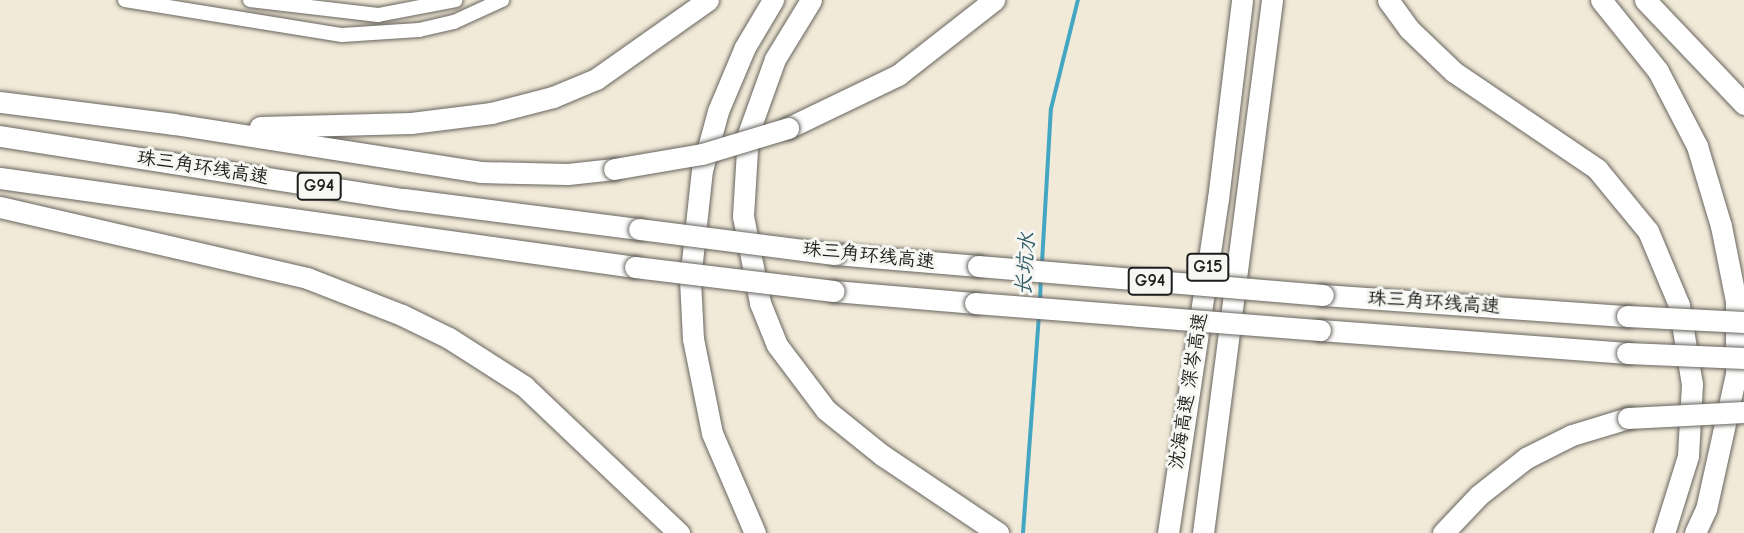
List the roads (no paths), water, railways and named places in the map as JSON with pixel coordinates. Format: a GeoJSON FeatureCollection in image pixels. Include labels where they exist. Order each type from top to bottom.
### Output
{"type":"FeatureCollection","features":[{"type":"Feature","properties":{"kind":"highway"},"geometry":{"type":"LineString","coordinates":[[174,124],[324,128],[411,123],[526,105],[596,79],[708,0]]}},
{"type":"Feature","properties":{"kind":"highway"},"geometry":{"type":"LineString","coordinates":[[755,533],[725,471],[707,411],[693,340],[690,280],[702,170],[718,111],[745,47],[773,0]]}},
{"type":"Feature","properties":{"kind":"highway"},"geometry":{"type":"LineString","coordinates":[[811,0],[775,59],[748,134],[743,216],[760,303],[777,345],[826,410],[871,447],[998,533]]}},
{"type":"Feature","properties":{"kind":"highway"},"geometry":{"type":"LineString","coordinates":[[0,102],[174,124],[480,172],[568,174],[702,154],[788,128],[898,75],[994,0]]}},
{"type":"Feature","properties":{"kind":"highway","name":"沈海高速 深岑高速"},"geometry":{"type":"LineString","coordinates":[[1168,533],[1218,199],[1242,0]]}},
{"type":"Feature","properties":{"kind":"highway","name":"沈海高速 深岑高速"},"geometry":{"type":"LineString","coordinates":[[1203,533],[1272,0]]}},
{"type":"Feature","properties":{"kind":"highway"},"geometry":{"type":"LineString","coordinates":[[1388,0],[1409,29],[1454,72],[1597,169],[1648,232],[1679,305],[1692,384],[1689,456],[1664,533]]}},
{"type":"Feature","properties":{"kind":"highway"},"geometry":{"type":"LineString","coordinates":[[1601,0],[1658,71],[1697,146],[1721,226],[1736,301],[1736,374],[1706,509],[1695,533]]}},
{"type":"Feature","properties":{"kind":"highway"},"geometry":{"type":"LineString","coordinates":[[1644,0],[1744,104]]}},
{"type":"Feature","properties":{"kind":"highway","name":"珠三角环线高速"},"geometry":{"type":"LineString","coordinates":[[0,136],[404,199],[835,254],[1322,295],[1744,322]]}},
{"type":"Feature","properties":{"kind":"highway","name":"珠三角环线高速"},"geometry":{"type":"LineString","coordinates":[[0,178],[635,267],[834,291],[1627,353],[1744,358]]}},
{"type":"Feature","properties":{"kind":"highway"},"geometry":{"type":"LineString","coordinates":[[0,207],[307,278],[402,314],[469,349],[524,386],[678,533]]}},
{"type":"Feature","properties":{"kind":"highway"},"geometry":{"type":"LineString","coordinates":[[1443,533],[1479,495],[1526,458],[1572,435],[1628,418],[1744,412]]}},
{"type":"Feature","properties":{"kind":"street"},"geometry":{"type":"LineString","coordinates":[[125,0],[342,35],[419,30],[454,22],[502,0]]}},
{"type":"Feature","properties":{"kind":"street"},"geometry":{"type":"LineString","coordinates":[[250,0],[378,15],[456,0]]}},
{"type":"Feature","properties":{"kind":"waterway","name":"长坑水"},"geometry":{"type":"LineString","coordinates":[[1042,263],[1051,109],[1078,0]]}},
{"type":"Feature","properties":{"kind":"waterway","name":"长坑水"},"geometry":{"type":"LineString","coordinates":[[1040,302],[1041,278]]}},
{"type":"Feature","properties":{"kind":"waterway","name":"长坑水"},"geometry":{"type":"LineString","coordinates":[[1023,533],[1039,316]]}}]}
